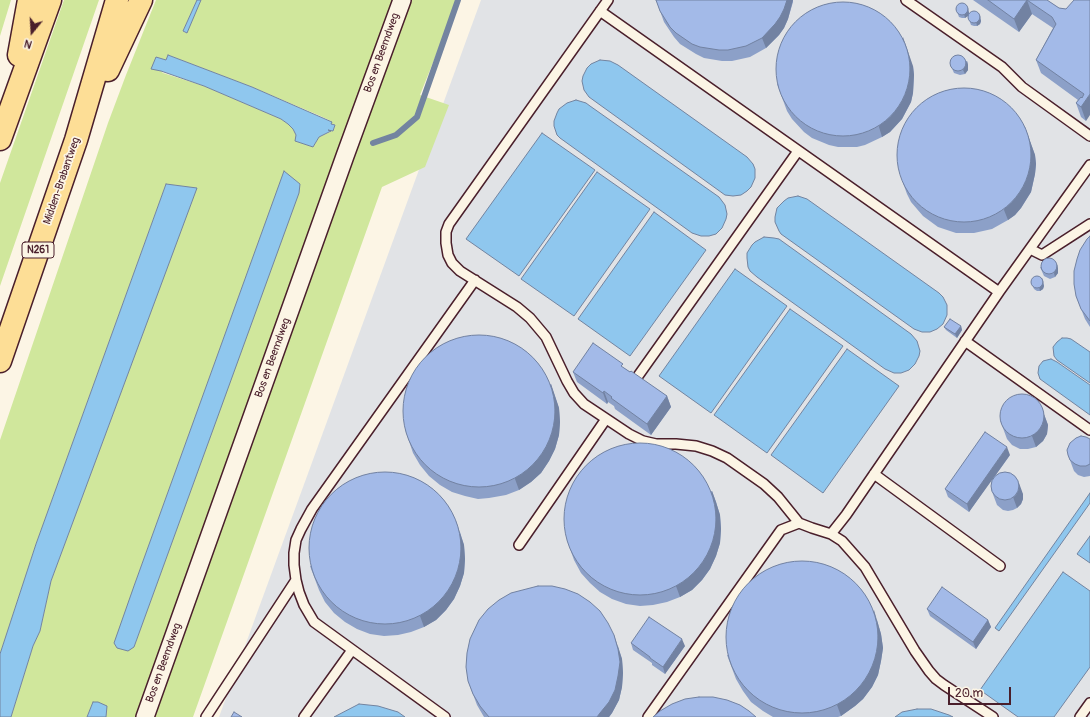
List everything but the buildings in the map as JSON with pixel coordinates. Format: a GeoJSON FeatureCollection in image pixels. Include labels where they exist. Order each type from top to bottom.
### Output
{"type":"FeatureCollection","features":[{"type":"Feature","properties":{"kind":"highway"},"geometry":{"type":"LineString","coordinates":[[7,119],[29,0]]}},
{"type":"Feature","properties":{"kind":"highway"},"geometry":{"type":"LineString","coordinates":[[0,139],[50,0]]}},
{"type":"Feature","properties":{"kind":"highway","name":"Midden-Brabantweg"},"geometry":{"type":"LineString","coordinates":[[0,361],[76,140],[117,0]]}},
{"type":"Feature","properties":{"kind":"highway","name":"N261"},"geometry":{"type":"LineString","coordinates":[[76,140],[140,0]]}},
{"type":"Feature","properties":{"kind":"street","name":"Bos en Beemdweg"},"geometry":{"type":"LineString","coordinates":[[145,717],[402,0]]}},
{"type":"Feature","properties":{"kind":"lane"},"geometry":{"type":"LineString","coordinates":[[608,0],[449,224],[446,232],[446,243],[448,255],[452,263],[460,271],[517,307],[530,318],[546,337],[567,381],[574,393],[584,404],[628,434],[643,441],[656,444],[696,446],[712,451],[726,458],[764,484],[773,492],[799,523],[831,534],[842,541],[865,567],[915,651],[933,675],[944,686],[993,717]]}},
{"type":"Feature","properties":{"kind":"lane"},"geometry":{"type":"LineString","coordinates":[[909,1],[1002,67],[1022,87],[1090,136]]}},
{"type":"Feature","properties":{"kind":"lane"},"geometry":{"type":"LineString","coordinates":[[600,11],[999,292]]}},
{"type":"Feature","properties":{"kind":"lane"},"geometry":{"type":"LineString","coordinates":[[638,376],[798,151]]}},
{"type":"Feature","properties":{"kind":"lane"},"geometry":{"type":"LineString","coordinates":[[831,534],[846,515],[999,292],[1090,165]]}},
{"type":"Feature","properties":{"kind":"lane"},"geometry":{"type":"LineString","coordinates":[[1030,249],[1042,255],[1090,224]]}},
{"type":"Feature","properties":{"kind":"lane"},"geometry":{"type":"LineString","coordinates":[[445,717],[314,622],[304,605],[299,592],[294,565],[296,540],[309,514],[475,280]]}},
{"type":"Feature","properties":{"kind":"lane"},"geometry":{"type":"LineString","coordinates":[[965,341],[1090,430]]}},
{"type":"Feature","properties":{"kind":"lane"},"geometry":{"type":"LineString","coordinates":[[519,545],[606,419]]}},
{"type":"Feature","properties":{"kind":"lane"},"geometry":{"type":"LineString","coordinates":[[874,474],[1000,566]]}},
{"type":"Feature","properties":{"kind":"lane"},"geometry":{"type":"LineString","coordinates":[[648,717],[781,530],[799,523]]}},
{"type":"Feature","properties":{"kind":"lane"},"geometry":{"type":"LineString","coordinates":[[206,717],[296,580]]}},
{"type":"Feature","properties":{"kind":"lane"},"geometry":{"type":"LineString","coordinates":[[304,717],[352,650]]}},
{"type":"Feature","properties":{"kind":"lane"},"geometry":{"type":"LineString","coordinates":[[1080,717],[1090,703]]}},
{"type":"Feature","properties":{"kind":"shaded area"},"geometry":{"type":"Polygon","coordinates":[[[481,0],[1090,0],[1090,717],[219,717],[481,0]]]}},
{"type":"Feature","properties":{"kind":"green space"},"geometry":{"type":"Polygon","coordinates":[[[0,0],[11,0],[0,36],[0,0]]]}},
{"type":"Feature","properties":{"kind":"green space"},"geometry":{"type":"Polygon","coordinates":[[[64,0],[99,0],[0,286],[0,183],[64,0]]]}},
{"type":"Feature","properties":{"kind":"green space"},"geometry":{"type":"Polygon","coordinates":[[[156,0],[197,0],[183,31],[186,33],[201,0],[399,0],[139,717],[106,717],[106,714],[93,703],[87,717],[11,717],[33,646],[40,631],[51,581],[196,189],[166,184],[36,544],[0,654],[0,440],[108,123],[156,0]],[[168,55],[166,60],[156,57],[163,73],[204,86],[281,119],[293,129],[296,135],[296,141],[313,147],[319,137],[330,132],[328,130],[333,131],[335,125],[331,124],[331,121],[318,115],[252,87],[168,55]],[[284,172],[134,586],[134,647],[298,193],[300,184],[284,172]]]}},
{"type":"Feature","properties":{"kind":"green space"},"geometry":{"type":"Polygon","coordinates":[[[412,0],[456,0],[446,30],[420,95],[449,105],[425,167],[382,187],[193,717],[152,717],[350,161],[362,136],[412,0]]]}},
{"type":"Feature","properties":{"kind":"water"},"geometry":{"type":"Polygon","coordinates":[[[197,0],[201,0],[187,33],[183,31],[197,0]]]}},
{"type":"Feature","properties":{"kind":"water"},"geometry":{"type":"Polygon","coordinates":[[[168,55],[252,87],[332,122],[331,124],[335,125],[333,131],[328,130],[331,131],[319,137],[313,147],[295,141],[296,135],[293,129],[281,119],[204,86],[151,69],[156,57],[166,60],[168,55]]]}},
{"type":"Feature","properties":{"kind":"water"},"geometry":{"type":"Polygon","coordinates":[[[600,60],[610,61],[618,65],[747,157],[755,169],[755,178],[751,187],[741,195],[725,195],[589,97],[584,90],[582,81],[583,76],[591,64],[600,60]]]}},
{"type":"Feature","properties":{"kind":"water"},"geometry":{"type":"Polygon","coordinates":[[[576,100],[586,103],[719,197],[725,205],[727,214],[722,228],[716,234],[709,236],[701,236],[692,233],[560,138],[557,135],[554,126],[557,113],[559,109],[567,103],[576,100]]]}},
{"type":"Feature","properties":{"kind":"water"},"geometry":{"type":"Polygon","coordinates":[[[542,133],[595,170],[519,276],[466,239],[542,133]]]}},
{"type":"Feature","properties":{"kind":"water"},"geometry":{"type":"Polygon","coordinates":[[[284,171],[300,184],[299,193],[134,647],[128,651],[117,648],[114,643],[284,171]]]}},
{"type":"Feature","properties":{"kind":"water"},"geometry":{"type":"Polygon","coordinates":[[[597,172],[650,209],[574,316],[521,279],[597,172]]]}},
{"type":"Feature","properties":{"kind":"water"},"geometry":{"type":"Polygon","coordinates":[[[166,184],[197,188],[51,581],[40,631],[33,646],[11,717],[0,717],[0,654],[36,544],[166,184]]]}},
{"type":"Feature","properties":{"kind":"water"},"geometry":{"type":"Polygon","coordinates":[[[798,196],[807,199],[939,293],[947,305],[947,315],[943,324],[930,332],[922,332],[914,329],[781,234],[775,222],[777,208],[788,198],[798,196]]]}},
{"type":"Feature","properties":{"kind":"water"},"geometry":{"type":"Polygon","coordinates":[[[654,212],[706,250],[630,356],[578,319],[654,212]]]}},
{"type":"Feature","properties":{"kind":"water"},"geometry":{"type":"Polygon","coordinates":[[[764,237],[779,239],[911,334],[917,341],[920,351],[915,364],[909,370],[901,373],[894,373],[885,369],[757,277],[748,267],[747,253],[755,242],[764,237]]]}},
{"type":"Feature","properties":{"kind":"water"},"geometry":{"type":"Polygon","coordinates":[[[735,269],[787,306],[711,413],[659,376],[735,269]]]}},
{"type":"Feature","properties":{"kind":"water"},"geometry":{"type":"Polygon","coordinates":[[[790,309],[843,346],[767,453],[714,415],[790,309]]]}},
{"type":"Feature","properties":{"kind":"water"},"geometry":{"type":"Polygon","coordinates":[[[1062,338],[1071,339],[1090,352],[1090,383],[1057,360],[1054,356],[1053,347],[1062,338]]]}},
{"type":"Feature","properties":{"kind":"water"},"geometry":{"type":"Polygon","coordinates":[[[847,349],[899,386],[823,493],[771,455],[847,349]]]}},
{"type":"Feature","properties":{"kind":"water"},"geometry":{"type":"Polygon","coordinates":[[[1051,359],[1090,385],[1090,415],[1040,379],[1038,373],[1039,366],[1043,361],[1051,359]]]}},
{"type":"Feature","properties":{"kind":"water"},"geometry":{"type":"Polygon","coordinates":[[[1090,493],[1090,503],[999,631],[995,628],[1090,493]]]}},
{"type":"Feature","properties":{"kind":"water"},"geometry":{"type":"Polygon","coordinates":[[[1090,536],[1090,563],[1077,554],[1090,536]]]}},
{"type":"Feature","properties":{"kind":"water"},"geometry":{"type":"Polygon","coordinates":[[[1063,572],[1090,591],[1090,667],[1054,717],[1018,717],[980,690],[1063,572]]]}},
{"type":"Feature","properties":{"kind":"water"},"geometry":{"type":"Polygon","coordinates":[[[93,702],[98,702],[107,706],[106,717],[87,717],[93,702]]]}},
{"type":"Feature","properties":{"kind":"water"},"geometry":{"type":"Polygon","coordinates":[[[359,704],[378,706],[398,712],[405,717],[334,717],[359,704]]]}},
{"type":"Feature","properties":{"kind":"water"},"geometry":{"type":"Polygon","coordinates":[[[917,709],[931,709],[953,717],[895,717],[902,712],[917,709]]]}},
{"type":"Feature","properties":{"kind":"waterway"},"geometry":{"type":"LineString","coordinates":[[373,143],[396,135],[417,117],[458,0]]}}]}
